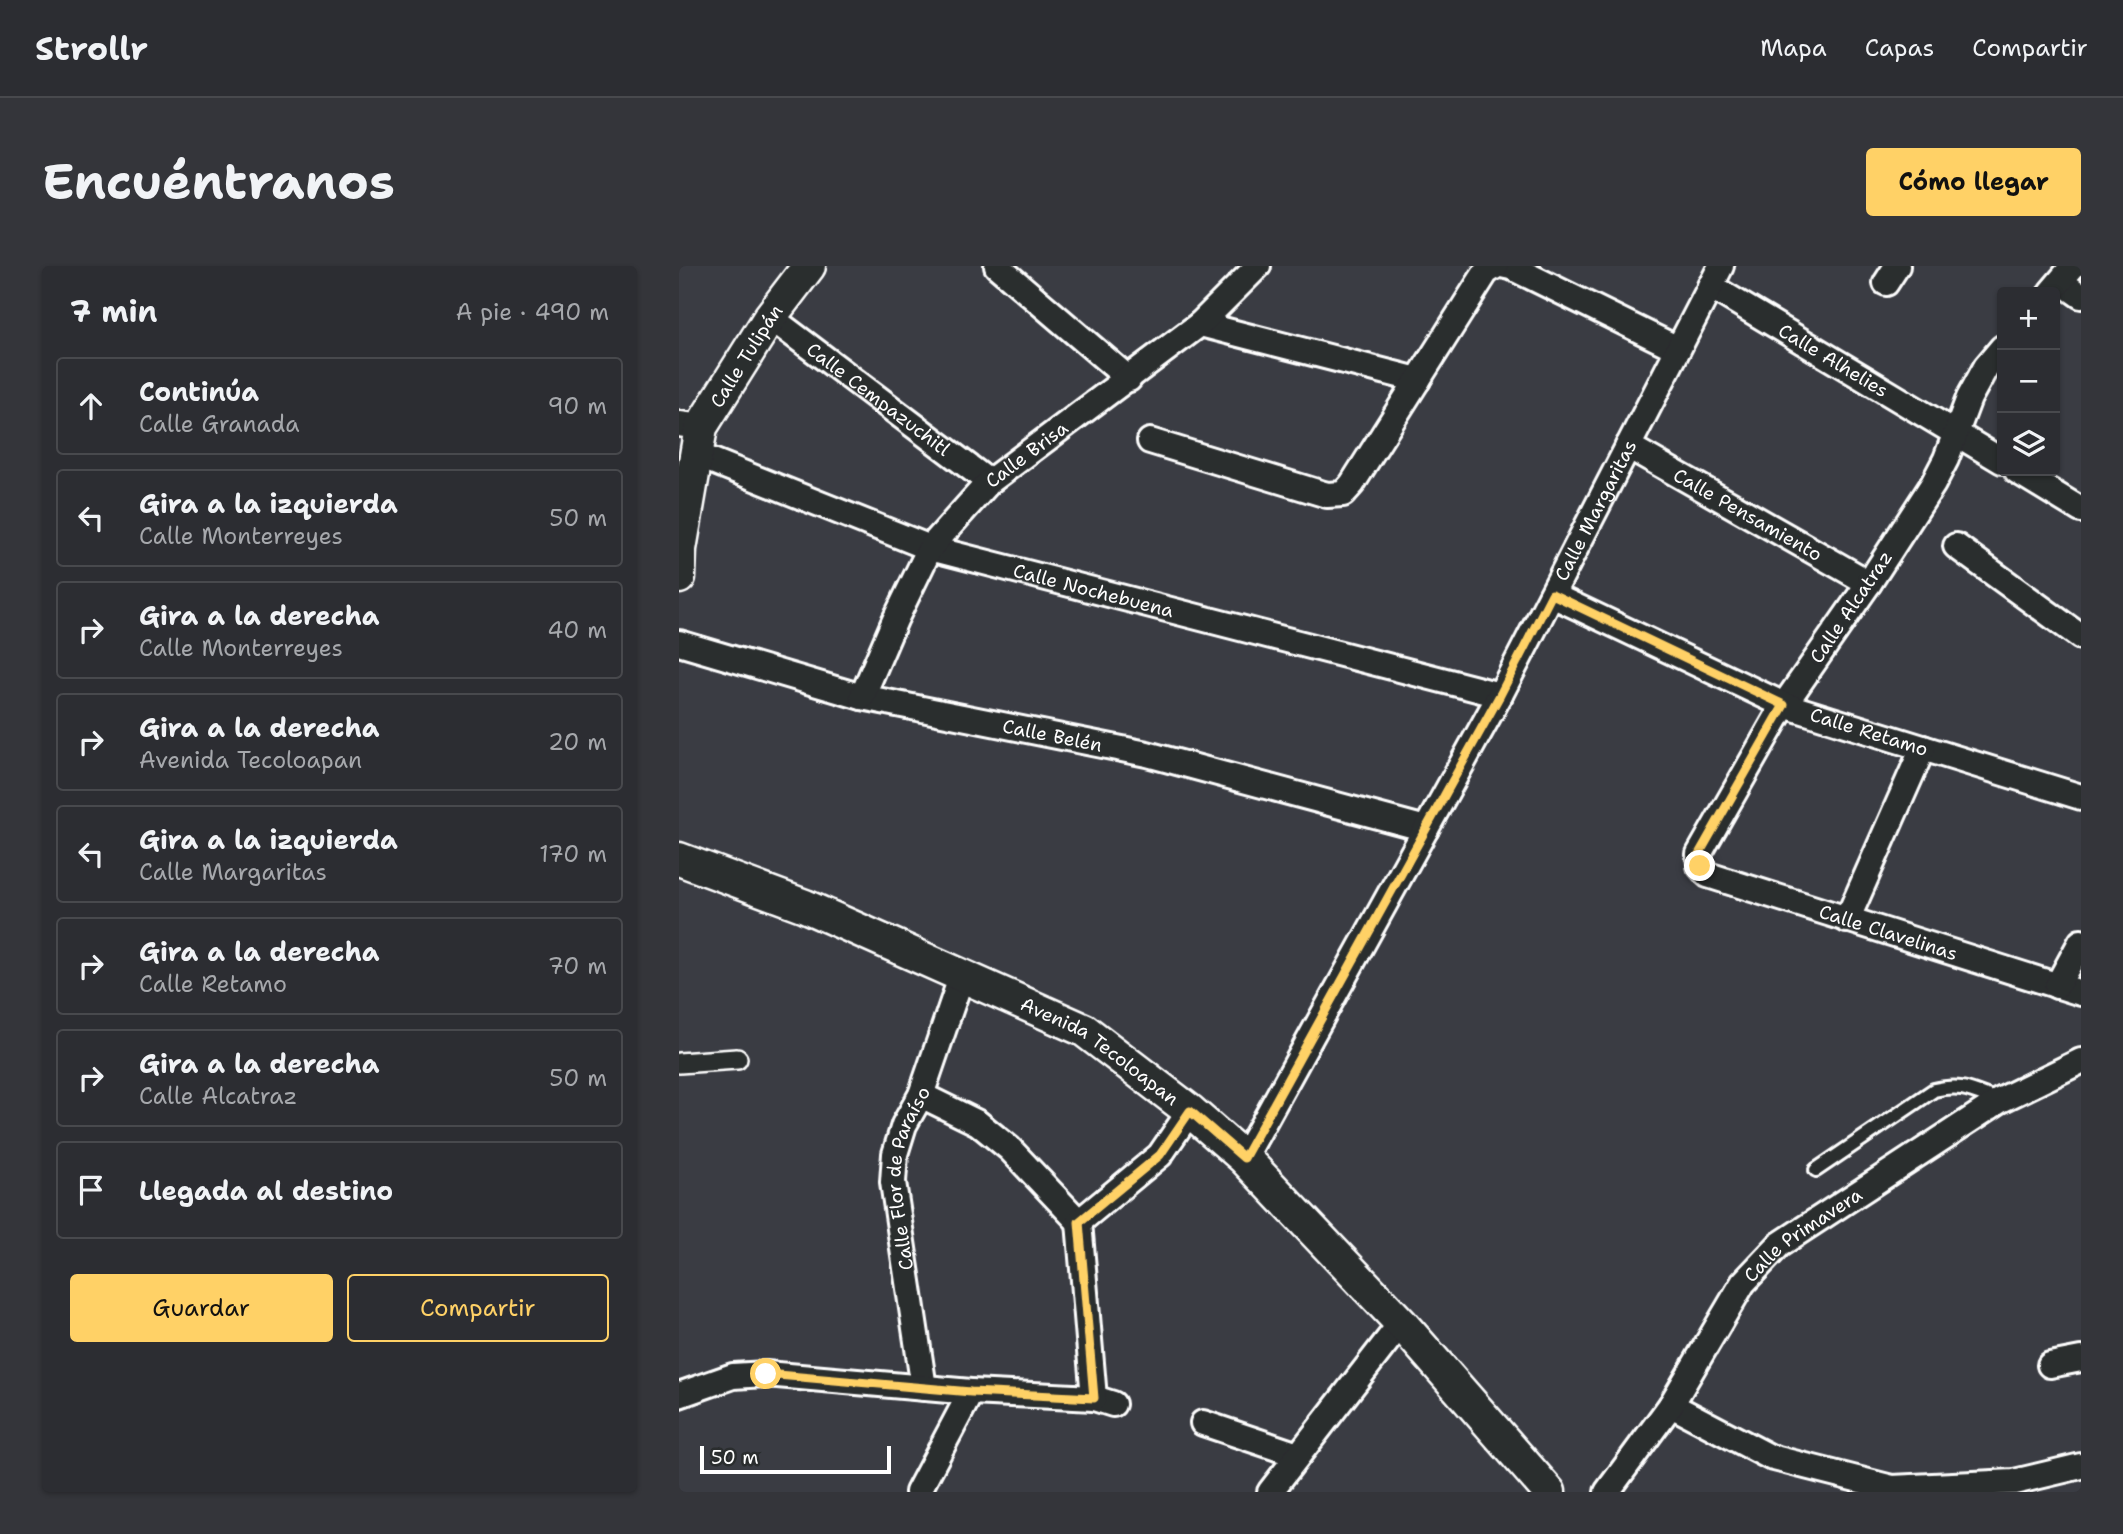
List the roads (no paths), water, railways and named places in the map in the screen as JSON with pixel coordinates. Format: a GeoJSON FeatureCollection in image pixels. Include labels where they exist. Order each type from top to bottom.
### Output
{"type":"FeatureCollection","features":[{"type":"Feature","properties":{"kind":"street"},"geometry":{"type":"LineString","coordinates":[[997,266],[1129,379]]}},
{"type":"Feature","properties":{"kind":"street","name":"Calle Brisa"},"geometry":{"type":"LineString","coordinates":[[862,697],[930,548],[989,482],[1200,324],[1258,266]]}},
{"type":"Feature","properties":{"kind":"street"},"geometry":{"type":"LineString","coordinates":[[1150,441],[1328,495],[1343,494],[1352,484],[1486,272],[1496,266]]}},
{"type":"Feature","properties":{"kind":"street"},"geometry":{"type":"LineString","coordinates":[[1506,266],[1678,349]]}},
{"type":"Feature","properties":{"kind":"street","name":"Calle Tulipán"},"geometry":{"type":"LineString","coordinates":[[679,578],[679,549],[692,435],[801,267]]}},
{"type":"Feature","properties":{"kind":"street","name":"Calle Margaritas"},"geometry":{"type":"LineString","coordinates":[[1244,1158],[1500,695],[1716,276]]}},
{"type":"Feature","properties":{"kind":"street","name":"Calle Alhelies"},"geometry":{"type":"LineString","coordinates":[[1716,276],[1997,458]]}},
{"type":"Feature","properties":{"kind":"street","name":"Calle Cempazuchitl"},"geometry":{"type":"LineString","coordinates":[[770,317],[989,482]]}},
{"type":"Feature","properties":{"kind":"street"},"geometry":{"type":"LineString","coordinates":[[1200,324],[1418,380]]}},
{"type":"Feature","properties":{"kind":"street","name":"Calle Alcatraz"},"geometry":{"type":"LineString","coordinates":[[1700,866],[1699,854],[1784,705],[1869,583],[1933,484],[1969,398],[1986,367],[2000,350]]}},
{"type":"Feature","properties":{"kind":"street","name":"Calle Nochebuena"},"geometry":{"type":"LineString","coordinates":[[692,435],[930,548],[1500,695]]}},
{"type":"Feature","properties":{"kind":"street","name":"Calle Pensamiento"},"geometry":{"type":"LineString","coordinates":[[1628,446],[1869,583]]}},
{"type":"Feature","properties":{"kind":"street"},"geometry":{"type":"LineString","coordinates":[[2025,476],[2081,510]]}},
{"type":"Feature","properties":{"kind":"street"},"geometry":{"type":"LineString","coordinates":[[1956,545],[2081,637]]}},
{"type":"Feature","properties":{"kind":"street","name":"Calle Retamo"},"geometry":{"type":"LineString","coordinates":[[1552,594],[1784,705],[2081,797]]}},
{"type":"Feature","properties":{"kind":"street","name":"Calle Belén"},"geometry":{"type":"LineString","coordinates":[[679,643],[862,697],[1147,754],[1426,829]]}},
{"type":"Feature","properties":{"kind":"street"},"geometry":{"type":"LineString","coordinates":[[1847,920],[1923,748]]}},
{"type":"Feature","properties":{"kind":"street","name":"Avenida Tecoloapan"},"geometry":{"type":"LineString","coordinates":[[679,859],[805,906],[1084,1030],[1190,1111],[1244,1158],[1401,1323],[1549,1492]]}},
{"type":"Feature","properties":{"kind":"street","name":"Calle Clavelinas"},"geometry":{"type":"LineString","coordinates":[[1700,866],[1708,875],[2069,989]]}},
{"type":"Feature","properties":{"kind":"street"},"geometry":{"type":"LineString","coordinates":[[2069,989],[2081,942]]}},
{"type":"Feature","properties":{"kind":"street","name":"Calle Flor de Paraíso"},"geometry":{"type":"LineString","coordinates":[[924,1388],[893,1182],[895,1154],[904,1125],[921,1095],[962,975]]}},
{"type":"Feature","properties":{"kind":"street"},"geometry":{"type":"LineString","coordinates":[[679,1063],[737,1059]]}},
{"type":"Feature","properties":{"kind":"street","name":"Calle Primavera"},"geometry":{"type":"LineString","coordinates":[[1607,1492],[1671,1405],[1743,1283],[1779,1245],[1999,1101],[2081,1061]]}},
{"type":"Feature","properties":{"kind":"street"},"geometry":{"type":"LineString","coordinates":[[679,1395],[733,1376],[766,1374],[1103,1401],[1079,1222],[1010,1149],[978,1123],[921,1095]]}},
{"type":"Feature","properties":{"kind":"street"},"geometry":{"type":"LineString","coordinates":[[1079,1222],[1160,1155],[1190,1111]]}},
{"type":"Feature","properties":{"kind":"street"},"geometry":{"type":"LineString","coordinates":[[1270,1492],[1401,1323]]}},
{"type":"Feature","properties":{"kind":"street"},"geometry":{"type":"LineString","coordinates":[[2050,1365],[2081,1359]]}},
{"type":"Feature","properties":{"kind":"street"},"geometry":{"type":"LineString","coordinates":[[918,1492],[971,1392]]}},
{"type":"Feature","properties":{"kind":"street"},"geometry":{"type":"LineString","coordinates":[[1671,1405],[1770,1457],[1892,1488],[2014,1482],[2081,1466]]}},
{"type":"Feature","properties":{"kind":"street"},"geometry":{"type":"LineString","coordinates":[[1203,1423],[1298,1455]]}},
{"type":"Feature","properties":{"kind":"lane"},"geometry":{"type":"LineString","coordinates":[[1817,1170],[1934,1090],[1962,1086],[1999,1101]]}}]}
